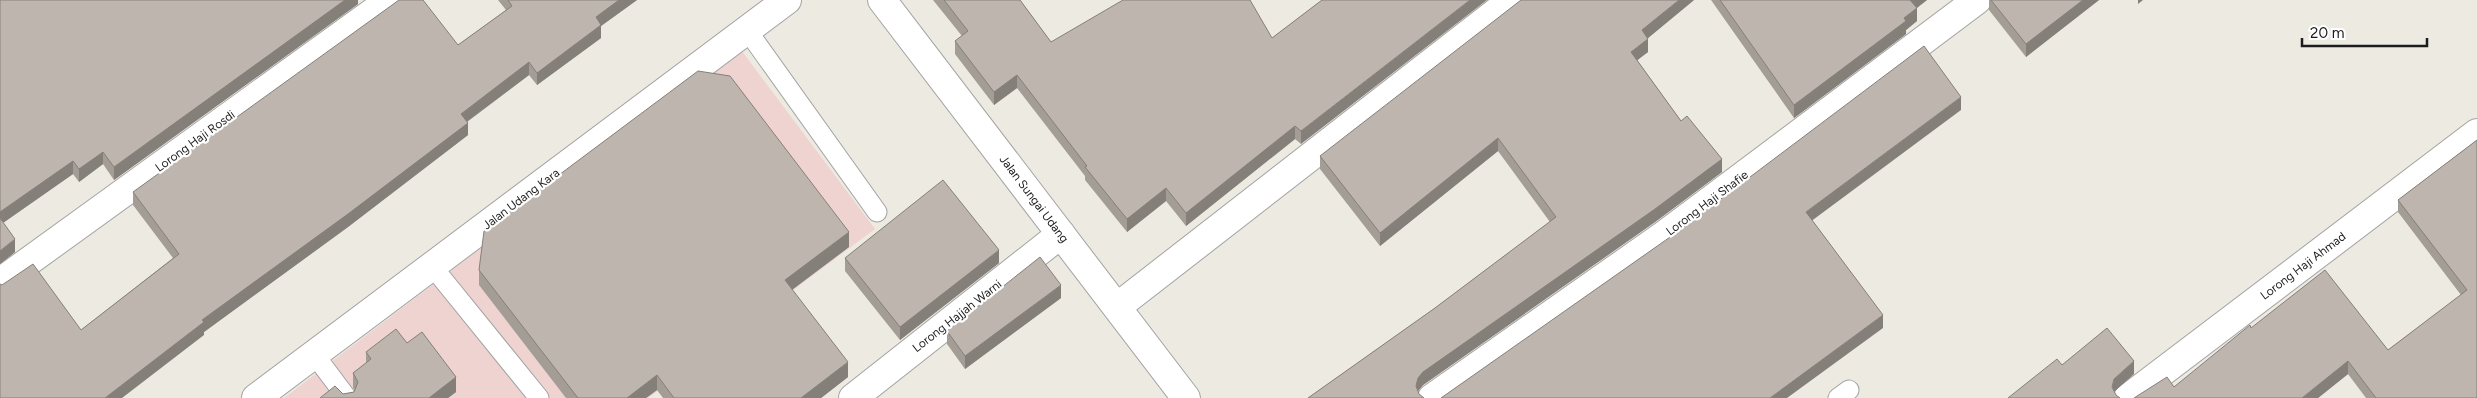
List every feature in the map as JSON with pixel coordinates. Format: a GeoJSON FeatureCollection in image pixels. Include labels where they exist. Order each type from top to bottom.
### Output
{"type":"FeatureCollection","features":[{"type":"Feature","properties":{"kind":"street","name":"Lorong Haji Rosdi"},"geometry":{"type":"LineString","coordinates":[[0,282],[390,0]]}},
{"type":"Feature","properties":{"kind":"street","name":"Jalan Udang Kara"},"geometry":{"type":"LineString","coordinates":[[256,398],[787,0]]}},
{"type":"Feature","properties":{"kind":"street","name":"Jalan Sungai Udang"},"geometry":{"type":"LineString","coordinates":[[882,0],[1186,398]]}},
{"type":"Feature","properties":{"kind":"street"},"geometry":{"type":"LineString","coordinates":[[1117,307],[1512,0]]}},
{"type":"Feature","properties":{"kind":"street","name":"Lorong Haji Shafie"},"geometry":{"type":"LineString","coordinates":[[1432,398],[1664,235],[1977,0]]}},
{"type":"Feature","properties":{"kind":"street","name":"Lorong Haji Ahmad"},"geometry":{"type":"LineString","coordinates":[[2128,398],[2477,133]]}},
{"type":"Feature","properties":{"kind":"street","name":"Lorong Hajjah Warni"},"geometry":{"type":"LineString","coordinates":[[853,398],[1061,234]]}},
{"type":"Feature","properties":{"kind":"lane"},"geometry":{"type":"LineString","coordinates":[[748,30],[877,212]]}},
{"type":"Feature","properties":{"kind":"lane"},"geometry":{"type":"LineString","coordinates":[[432,266],[539,398]]}},
{"type":"Feature","properties":{"kind":"lane"},"geometry":{"type":"LineString","coordinates":[[314,354],[347,398]]}},
{"type":"Feature","properties":{"kind":"shaded area"},"geometry":{"type":"Polygon","coordinates":[[[741,50],[875,229],[648,398],[284,398],[741,50]]]}},
{"type":"Feature","properties":{"kind":"building"},"geometry":{"type":"Polygon","coordinates":[[[0,0],[345,0],[114,167],[103,152],[79,169],[73,161],[0,212],[0,0]]]}},
{"type":"Feature","properties":{"kind":"building"},"geometry":{"type":"Polygon","coordinates":[[[399,0],[423,0],[458,45],[512,6],[508,0],[619,0],[596,17],[601,25],[537,73],[529,62],[461,114],[468,123],[348,214],[202,320],[204,322],[105,398],[0,398],[0,284],[2,285],[33,264],[81,330],[179,254],[133,192],[399,0]]]}},
{"type":"Feature","properties":{"kind":"building"},"geometry":{"type":"Polygon","coordinates":[[[944,0],[1020,0],[1051,42],[1123,0],[1250,0],[1272,38],[1322,0],[1470,0],[1301,131],[1295,126],[1186,213],[1166,188],[1127,219],[1085,167],[1087,166],[1017,75],[994,92],[955,41],[968,31],[944,0]]]}},
{"type":"Feature","properties":{"kind":"building"},"geometry":{"type":"Polygon","coordinates":[[[1521,0],[1679,0],[1642,30],[1648,39],[1631,52],[1681,121],[1687,116],[1722,159],[1655,209],[1423,372],[1418,378],[1416,386],[1419,394],[1424,398],[1308,398],[1435,308],[1556,217],[1498,138],[1380,233],[1320,156],[1521,0]]]}},
{"type":"Feature","properties":{"kind":"building"},"geometry":{"type":"Polygon","coordinates":[[[1720,0],[1910,0],[1917,8],[1904,18],[1906,21],[1794,105],[1720,0]]]}},
{"type":"Feature","properties":{"kind":"building"},"geometry":{"type":"Polygon","coordinates":[[[1991,0],[2083,0],[2026,44],[1991,0]]]}},
{"type":"Feature","properties":{"kind":"building"},"geometry":{"type":"Polygon","coordinates":[[[1924,46],[1961,97],[1806,212],[1883,315],[1770,398],[1441,398],[1673,235],[1924,46]]]}},
{"type":"Feature","properties":{"kind":"building"},"geometry":{"type":"Polygon","coordinates":[[[698,71],[730,76],[849,232],[785,280],[848,362],[801,398],[674,398],[657,375],[627,398],[578,398],[479,270],[484,231],[698,71]]]}},
{"type":"Feature","properties":{"kind":"building"},"geometry":{"type":"Polygon","coordinates":[[[2477,140],[2477,398],[2376,398],[2348,361],[2302,398],[2134,398],[2167,377],[2174,387],[2250,325],[2251,328],[2325,270],[2388,350],[2467,290],[2398,200],[2477,140]]]}},
{"type":"Feature","properties":{"kind":"building"},"geometry":{"type":"Polygon","coordinates":[[[943,180],[999,250],[900,327],[845,258],[943,180]]]}},
{"type":"Feature","properties":{"kind":"building"},"geometry":{"type":"Polygon","coordinates":[[[0,218],[15,239],[0,251],[0,218]]]}},
{"type":"Feature","properties":{"kind":"building"},"geometry":{"type":"Polygon","coordinates":[[[1040,257],[1061,285],[965,356],[947,331],[1040,257]]]}},
{"type":"Feature","properties":{"kind":"building"},"geometry":{"type":"Polygon","coordinates":[[[2107,328],[2134,361],[2114,379],[2112,387],[2120,398],[2008,398],[2057,359],[2062,365],[2107,328]]]}},
{"type":"Feature","properties":{"kind":"building"},"geometry":{"type":"Polygon","coordinates":[[[396,329],[407,343],[422,332],[456,377],[429,398],[320,398],[335,386],[343,394],[354,392],[358,382],[353,373],[371,359],[366,352],[396,329]]]}}]}
